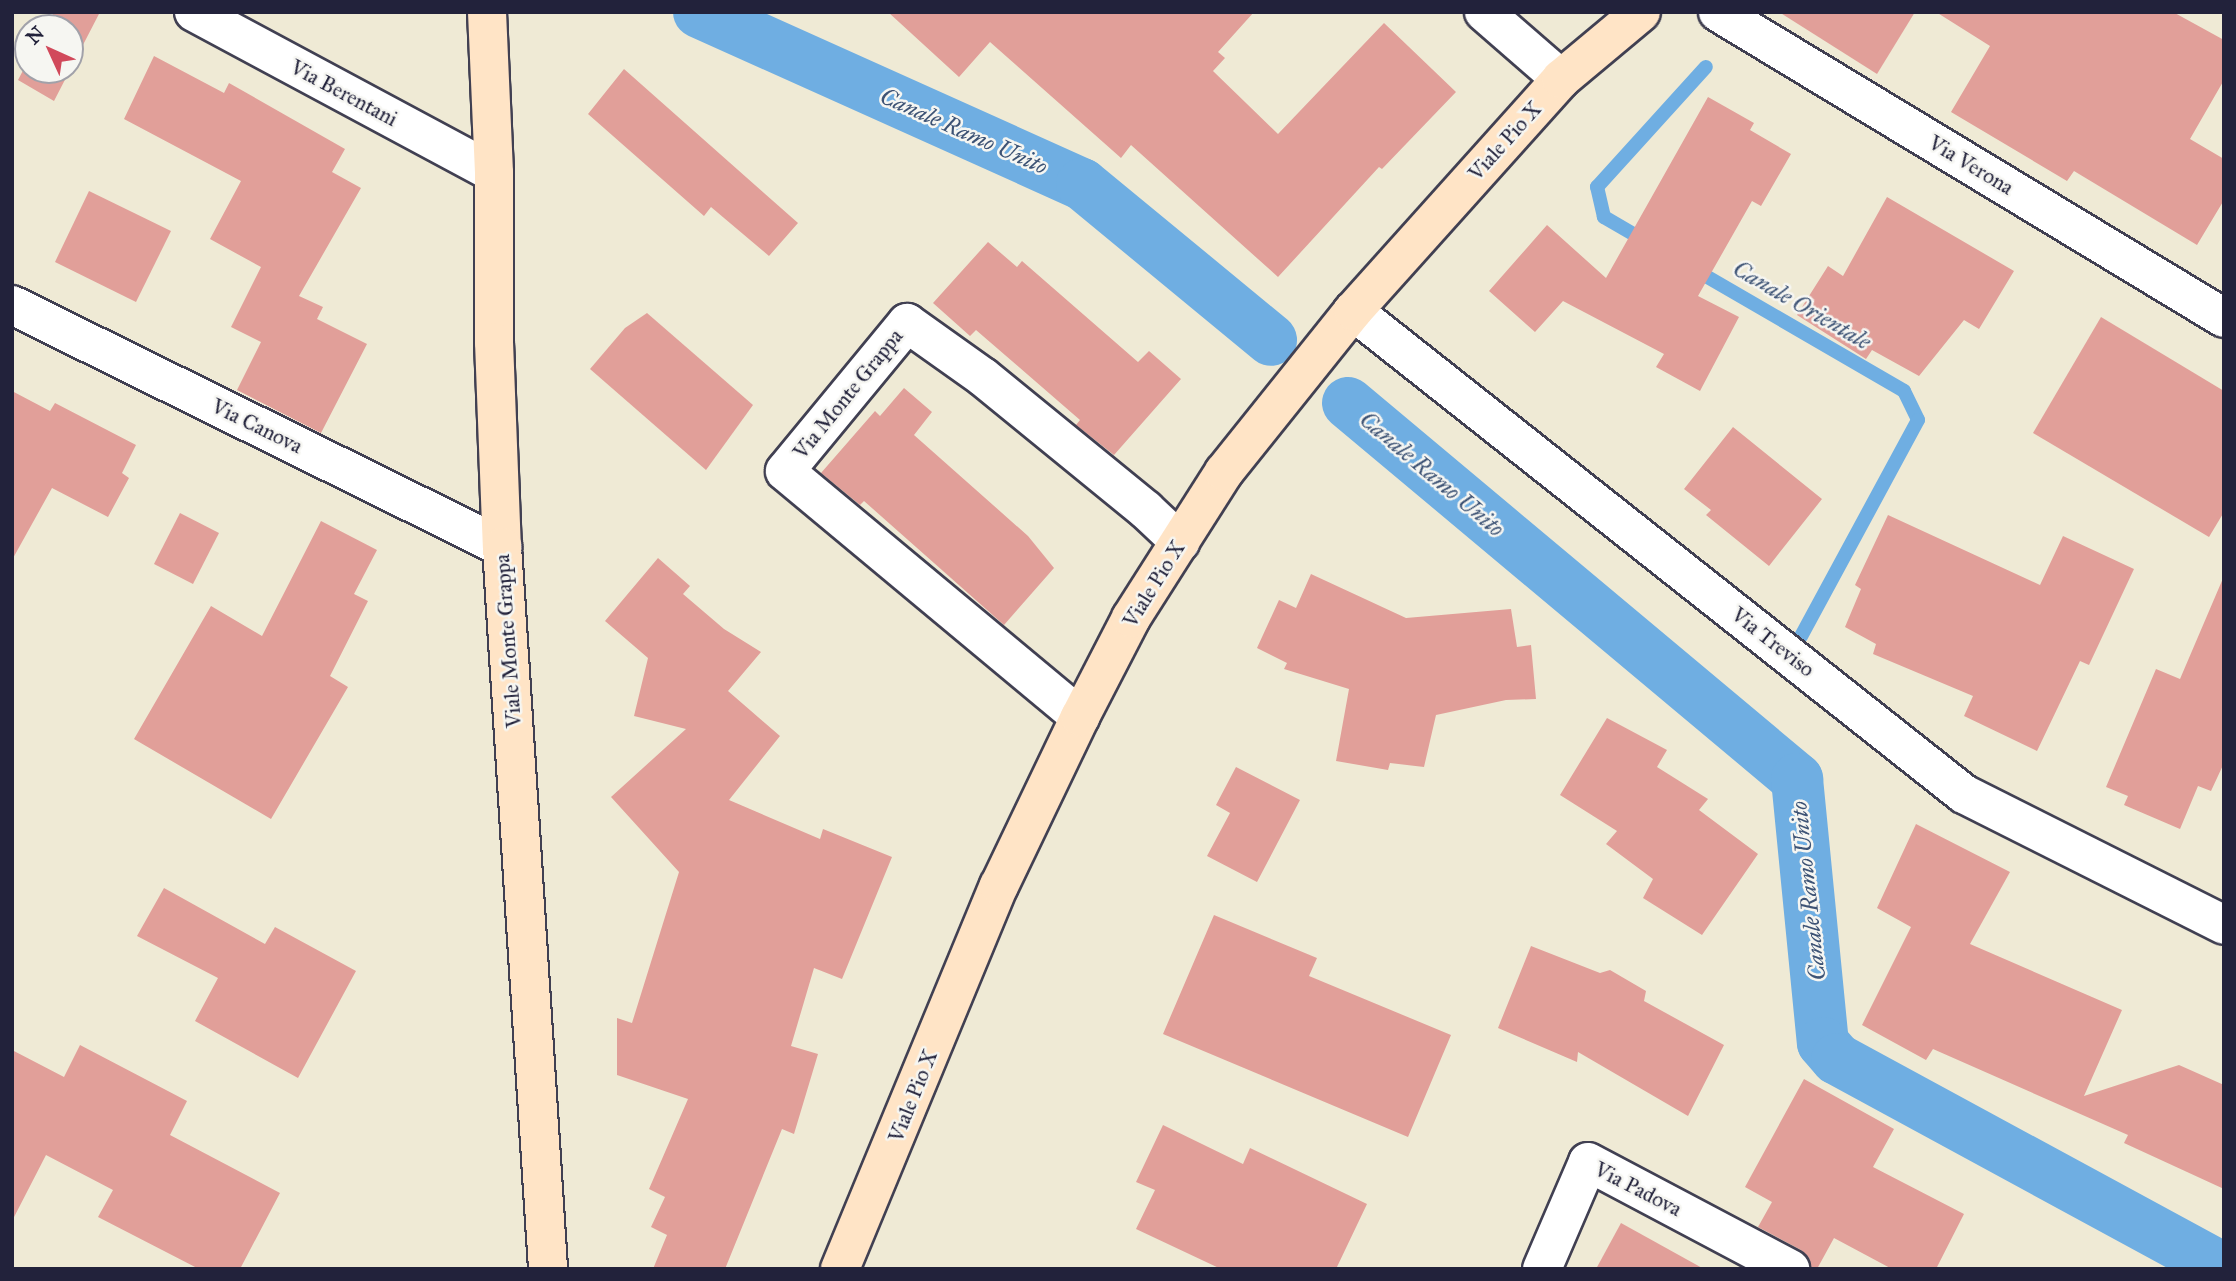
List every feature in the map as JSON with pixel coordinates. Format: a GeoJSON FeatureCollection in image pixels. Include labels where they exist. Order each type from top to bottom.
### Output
{"type":"FeatureCollection","features":[{"type":"Feature","properties":{"kind":"main road","name":"Viale Monte Grappa"},"geometry":{"type":"LineString","coordinates":[[487,12],[494,173],[495,342],[502,547],[548,1269]]}},
{"type":"Feature","properties":{"kind":"main road","name":"Viale Pio X"},"geometry":{"type":"LineString","coordinates":[[840,1269],[999,886],[1080,717],[1131,618],[1224,472],[1353,312],[1561,79],[1641,12]]}},
{"type":"Feature","properties":{"kind":"street","name":"Via Berentani"},"geometry":{"type":"LineString","coordinates":[[194,12],[494,173]]}},
{"type":"Feature","properties":{"kind":"street"},"geometry":{"type":"LineString","coordinates":[[1485,12],[1561,79]]}},
{"type":"Feature","properties":{"kind":"street","name":"Via Verona"},"geometry":{"type":"LineString","coordinates":[[1718,12],[2224,318]]}},
{"type":"Feature","properties":{"kind":"street","name":"Via Canova"},"geometry":{"type":"LineString","coordinates":[[12,305],[502,547]]}},
{"type":"Feature","properties":{"kind":"street","name":"Via Treviso"},"geometry":{"type":"LineString","coordinates":[[1353,312],[1964,794],[2224,925]]}},
{"type":"Feature","properties":{"kind":"street","name":"Via Monte Grappa"},"geometry":{"type":"LineString","coordinates":[[1080,717],[785,471],[907,323],[983,377],[1146,510],[1180,542]]}},
{"type":"Feature","properties":{"kind":"street","name":"Via Padova"},"geometry":{"type":"LineString","coordinates":[[1542,1269],[1588,1162],[1790,1269]]}},
{"type":"Feature","properties":{"kind":"building"},"geometry":{"type":"Polygon","coordinates":[[[100,12],[84,43],[84,14],[53,14],[100,12]]]}},
{"type":"Feature","properties":{"kind":"building"},"geometry":{"type":"Polygon","coordinates":[[[888,12],[1254,12],[1218,52],[1225,58],[1213,71],[1278,134],[1384,23],[1456,92],[1382,169],[1379,167],[1278,277],[1131,145],[1121,158],[990,42],[959,77],[888,12]]]}},
{"type":"Feature","properties":{"kind":"building"},"geometry":{"type":"Polygon","coordinates":[[[1779,12],[1915,12],[1877,74],[1779,12]]]}},
{"type":"Feature","properties":{"kind":"building"},"geometry":{"type":"Polygon","coordinates":[[[1936,12],[2173,12],[2224,40],[2224,80],[2190,139],[2224,159],[2224,200],[2197,245],[2074,171],[2067,181],[1951,112],[1990,46],[1936,12]]]}},
{"type":"Feature","properties":{"kind":"building"},"geometry":{"type":"Polygon","coordinates":[[[154,56],[224,93],[229,83],[345,149],[332,172],[361,188],[299,296],[323,307],[317,319],[367,344],[321,433],[237,390],[261,342],[231,327],[261,267],[210,239],[241,181],[124,119],[154,56]]]}},
{"type":"Feature","properties":{"kind":"building"},"geometry":{"type":"Polygon","coordinates":[[[624,69],[798,223],[769,256],[711,207],[704,216],[588,114],[624,69]]]}},
{"type":"Feature","properties":{"kind":"building"},"geometry":{"type":"Polygon","coordinates":[[[25,84],[63,84],[54,101],[25,84]]]}},
{"type":"Feature","properties":{"kind":"building"},"geometry":{"type":"Polygon","coordinates":[[[1708,97],[1754,123],[1750,130],[1791,154],[1761,206],[1752,201],[1698,296],[1739,317],[1700,391],[1656,367],[1664,354],[1563,301],[1535,332],[1489,291],[1547,225],[1606,278],[1708,97]]]}},
{"type":"Feature","properties":{"kind":"building"},"geometry":{"type":"Polygon","coordinates":[[[89,191],[171,231],[136,302],[55,262],[89,191]]]}},
{"type":"Feature","properties":{"kind":"building"},"geometry":{"type":"Polygon","coordinates":[[[1887,197],[2014,271],[1979,329],[1964,320],[1919,376],[1872,350],[1866,359],[1797,315],[1828,266],[1843,276],[1887,197]]]}},
{"type":"Feature","properties":{"kind":"building"},"geometry":{"type":"Polygon","coordinates":[[[988,242],[1017,267],[1022,261],[1138,362],[1149,351],[1181,379],[1114,455],[1076,425],[1080,420],[976,330],[970,336],[933,303],[988,242]]]}},
{"type":"Feature","properties":{"kind":"building"},"geometry":{"type":"Polygon","coordinates":[[[647,313],[753,405],[706,470],[590,369],[625,328],[647,313]]]}},
{"type":"Feature","properties":{"kind":"building"},"geometry":{"type":"Polygon","coordinates":[[[2101,317],[2224,391],[2224,512],[2209,537],[2033,433],[2101,317]]]}},
{"type":"Feature","properties":{"kind":"building"},"geometry":{"type":"Polygon","coordinates":[[[904,388],[932,412],[914,435],[1028,536],[1054,568],[1004,625],[864,501],[860,505],[821,473],[875,411],[880,416],[904,388]]]}},
{"type":"Feature","properties":{"kind":"building"},"geometry":{"type":"Polygon","coordinates":[[[12,391],[50,411],[55,403],[136,445],[122,473],[129,478],[108,517],[52,488],[12,560],[12,391]]]}},
{"type":"Feature","properties":{"kind":"building"},"geometry":{"type":"Polygon","coordinates":[[[1733,427],[1822,499],[1769,566],[1706,515],[1711,510],[1684,489],[1733,427]]]}},
{"type":"Feature","properties":{"kind":"building"},"geometry":{"type":"Polygon","coordinates":[[[180,513],[219,533],[193,584],[154,564],[180,513]]]}},
{"type":"Feature","properties":{"kind":"building"},"geometry":{"type":"Polygon","coordinates":[[[1888,515],[2040,585],[2063,536],[2134,569],[2089,665],[2080,661],[2037,751],[1964,716],[1973,696],[1873,654],[1876,644],[1845,627],[1861,589],[1855,585],[1888,515]]]}},
{"type":"Feature","properties":{"kind":"building"},"geometry":{"type":"Polygon","coordinates":[[[321,521],[377,550],[354,594],[368,601],[330,676],[348,687],[271,819],[134,739],[211,606],[262,636],[321,521]]]}},
{"type":"Feature","properties":{"kind":"building"},"geometry":{"type":"Polygon","coordinates":[[[658,558],[690,586],[683,594],[724,629],[761,652],[728,691],[780,736],[729,800],[820,839],[823,829],[892,857],[842,979],[814,968],[791,1046],[818,1054],[794,1134],[782,1129],[725,1269],[653,1269],[667,1235],[651,1227],[665,1197],[649,1189],[688,1099],[617,1075],[617,1018],[632,1023],[679,872],[611,797],[686,729],[634,716],[648,658],[605,621],[658,558]]]}},
{"type":"Feature","properties":{"kind":"building"},"geometry":{"type":"Polygon","coordinates":[[[1311,574],[1406,618],[1511,609],[1517,647],[1531,645],[1536,699],[1506,700],[1436,715],[1424,767],[1390,763],[1388,770],[1336,761],[1349,689],[1284,669],[1287,663],[1257,648],[1279,600],[1296,608],[1311,574]]]}},
{"type":"Feature","properties":{"kind":"building"},"geometry":{"type":"Polygon","coordinates":[[[2224,576],[2224,763],[2211,791],[2198,786],[2180,829],[2124,805],[2128,796],[2106,787],[2156,669],[2180,679],[2224,576]]]}},
{"type":"Feature","properties":{"kind":"building"},"geometry":{"type":"Polygon","coordinates":[[[1607,718],[1667,750],[1657,767],[1708,799],[1699,810],[1758,854],[1702,935],[1643,898],[1653,879],[1606,844],[1617,831],[1560,795],[1607,718]]]}},
{"type":"Feature","properties":{"kind":"building"},"geometry":{"type":"Polygon","coordinates":[[[1236,767],[1300,800],[1257,882],[1207,856],[1230,813],[1216,805],[1236,767]]]}},
{"type":"Feature","properties":{"kind":"building"},"geometry":{"type":"Polygon","coordinates":[[[1916,824],[2010,872],[1970,944],[2122,1010],[2084,1096],[2179,1065],[2224,1085],[2224,1189],[2124,1143],[2128,1135],[1933,1049],[1926,1060],[1862,1025],[1911,927],[1877,908],[1916,824]]]}},
{"type":"Feature","properties":{"kind":"building"},"geometry":{"type":"Polygon","coordinates":[[[164,888],[265,944],[275,927],[356,971],[298,1078],[195,1021],[218,978],[137,936],[164,888]]]}},
{"type":"Feature","properties":{"kind":"building"},"geometry":{"type":"Polygon","coordinates":[[[1214,915],[1317,958],[1309,976],[1451,1035],[1408,1137],[1163,1034],[1214,915]]]}},
{"type":"Feature","properties":{"kind":"building"},"geometry":{"type":"Polygon","coordinates":[[[1531,946],[1600,973],[1610,970],[1646,991],[1644,1001],[1724,1045],[1688,1116],[1578,1052],[1577,1062],[1498,1028],[1531,946]]]}},
{"type":"Feature","properties":{"kind":"building"},"geometry":{"type":"Polygon","coordinates":[[[80,1045],[187,1101],[170,1135],[280,1193],[240,1269],[199,1269],[98,1217],[113,1190],[46,1155],[12,1221],[12,1050],[64,1077],[80,1045]]]}},
{"type":"Feature","properties":{"kind":"building"},"geometry":{"type":"Polygon","coordinates":[[[1804,1079],[1894,1129],[1873,1167],[1964,1214],[1936,1269],[1892,1269],[1834,1238],[1817,1269],[1812,1269],[1809,1258],[1801,1250],[1758,1227],[1772,1202],[1745,1187],[1804,1079]]]}},
{"type":"Feature","properties":{"kind":"building"},"geometry":{"type":"Polygon","coordinates":[[[1163,1125],[1243,1164],[1250,1148],[1367,1204],[1336,1269],[1221,1269],[1136,1229],[1155,1190],[1136,1182],[1163,1125]]]}},
{"type":"Feature","properties":{"kind":"building"},"geometry":{"type":"Polygon","coordinates":[[[1621,1223],[1704,1269],[1596,1269],[1621,1223]]]}},
{"type":"Feature","properties":{"kind":"waterway","name":"Canale Ramo Unito"},"geometry":{"type":"LineString","coordinates":[[699,12],[1082,184],[1271,340]]}},
{"type":"Feature","properties":{"kind":"waterway","name":"Canale Orientale"},"geometry":{"type":"LineString","coordinates":[[1647,242],[1604,217],[1597,187],[1706,67]]}},
{"type":"Feature","properties":{"kind":"waterway","name":"Canale Orientale"},"geometry":{"type":"LineString","coordinates":[[1692,268],[1904,391],[1918,420],[1801,636]]}},
{"type":"Feature","properties":{"kind":"waterway","name":"Canale Ramo Unito"},"geometry":{"type":"LineString","coordinates":[[1348,403],[1797,779],[1823,1043],[1837,1059],[2223,1269]]}}]}
